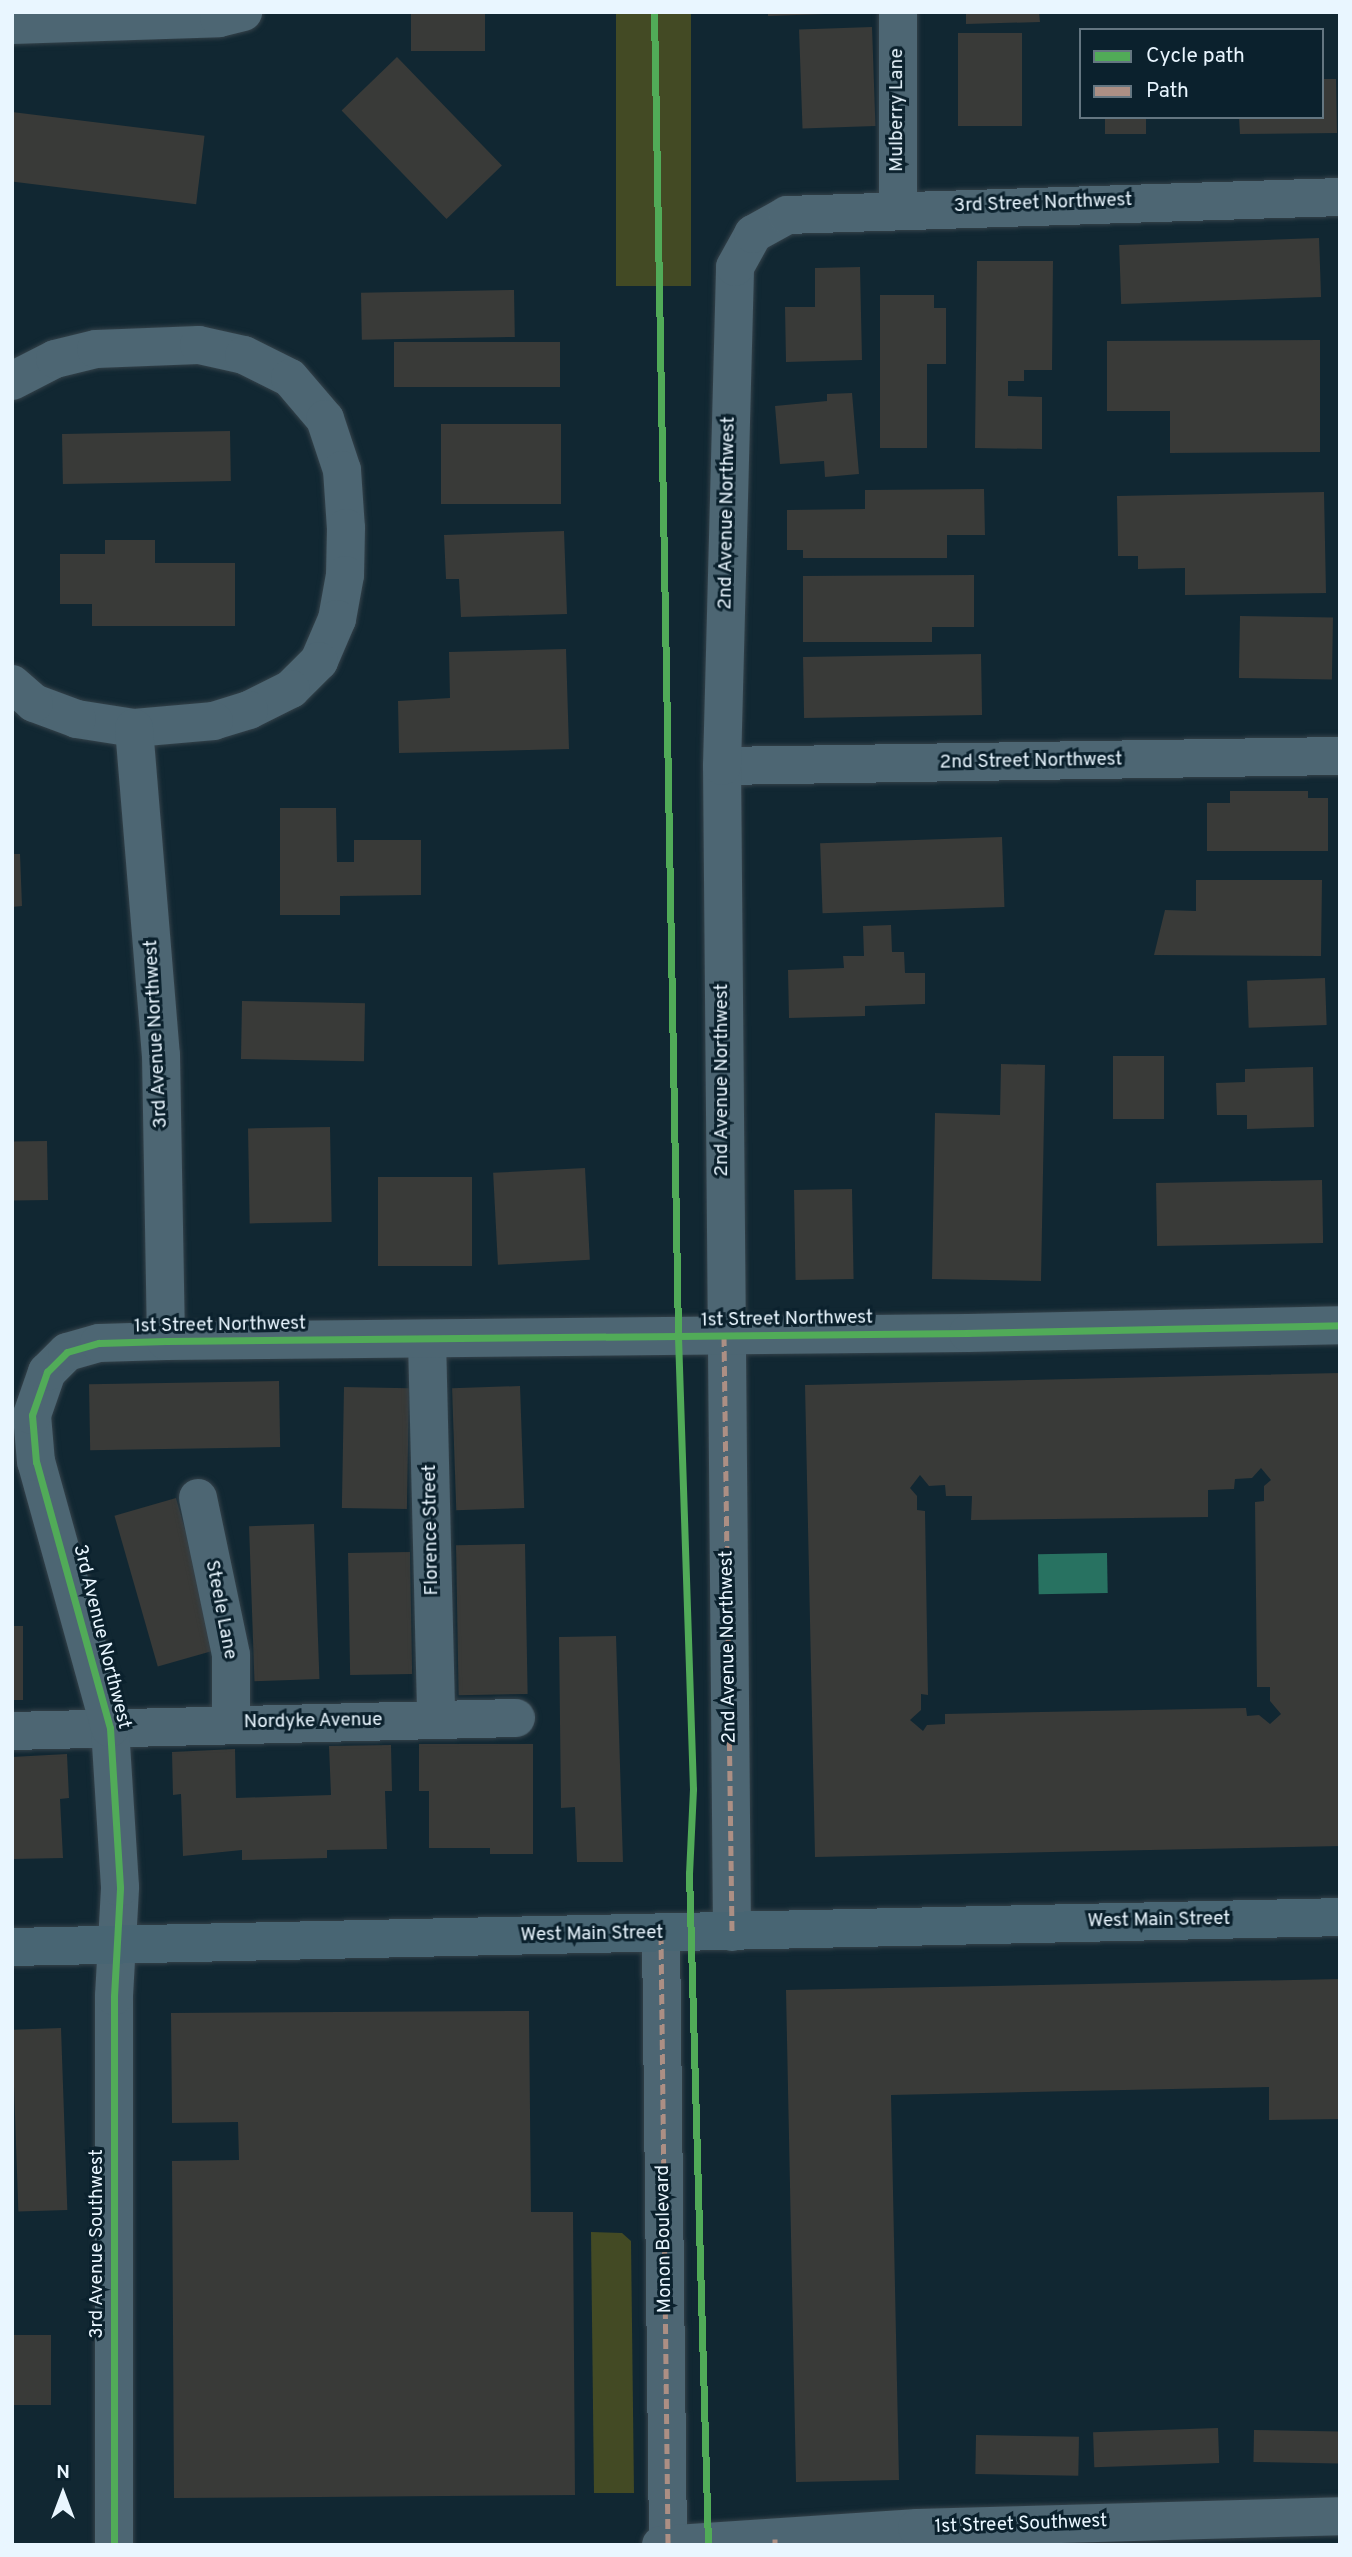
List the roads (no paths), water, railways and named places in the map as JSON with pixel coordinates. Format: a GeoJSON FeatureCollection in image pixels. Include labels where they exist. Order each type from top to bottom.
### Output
{"type":"FeatureCollection","features":[{"type":"Feature","properties":{"kind":"main road","name":"West Main Street"},"geometry":{"type":"LineString","coordinates":[[12,1947],[1340,1917]]}},
{"type":"Feature","properties":{"kind":"street"},"geometry":{"type":"LineString","coordinates":[[12,25],[219,18],[243,12]]}},
{"type":"Feature","properties":{"kind":"street","name":"Mulberry Lane"},"geometry":{"type":"LineString","coordinates":[[898,12],[898,209]]}},
{"type":"Feature","properties":{"kind":"street","name":"3rd Street Northwest"},"geometry":{"type":"LineString","coordinates":[[753,234],[787,215],[898,209],[1340,197]]}},
{"type":"Feature","properties":{"kind":"street","name":"2nd Avenue Northwest"},"geometry":{"type":"LineString","coordinates":[[732,1931],[724,1336],[722,766],[735,267],[753,234]]}},
{"type":"Feature","properties":{"kind":"street"},"geometry":{"type":"LineString","coordinates":[[12,381],[55,359],[144,345],[199,345],[244,355],[290,379],[325,419],[342,471],[345,575],[337,619],[319,661],[290,689],[214,721],[134,728],[77,719],[34,703],[12,684]]}},
{"type":"Feature","properties":{"kind":"street","name":"3rd Avenue Northwest"},"geometry":{"type":"LineString","coordinates":[[134,728],[161,1055],[166,1341]]}},
{"type":"Feature","properties":{"kind":"street","name":"2nd Street Northwest"},"geometry":{"type":"LineString","coordinates":[[722,766],[1340,756]]}},
{"type":"Feature","properties":{"kind":"street","name":"1st Street Northwest"},"geometry":{"type":"LineString","coordinates":[[67,1352],[99,1343],[166,1341],[724,1336],[1340,1325]]}},
{"type":"Feature","properties":{"kind":"street","name":"Florence Street"},"geometry":{"type":"LineString","coordinates":[[427,1340],[436,1720]]}},
{"type":"Feature","properties":{"kind":"street","name":"3rd Avenue Northwest"},"geometry":{"type":"LineString","coordinates":[[67,1352],[47,1372],[23,1405],[36,1462],[110,1728],[120,1887],[118,1944]]}},
{"type":"Feature","properties":{"kind":"street","name":"Steele Lane"},"geometry":{"type":"LineString","coordinates":[[198,1498],[231,1655],[231,1724]]}},
{"type":"Feature","properties":{"kind":"street","name":"Nordyke Avenue"},"geometry":{"type":"LineString","coordinates":[[12,1731],[516,1718]]}},
{"type":"Feature","properties":{"kind":"street","name":"Monon Boulevard"},"geometry":{"type":"LineString","coordinates":[[661,1934],[668,2545]]}},
{"type":"Feature","properties":{"kind":"street","name":"3rd Avenue Southwest"},"geometry":{"type":"LineString","coordinates":[[114,2545],[114,1997],[118,1944]]}},
{"type":"Feature","properties":{"kind":"street","name":"1st Street Southwest"},"geometry":{"type":"LineString","coordinates":[[662,2545],[775,2542],[930,2527],[1340,2516]]}}]}
